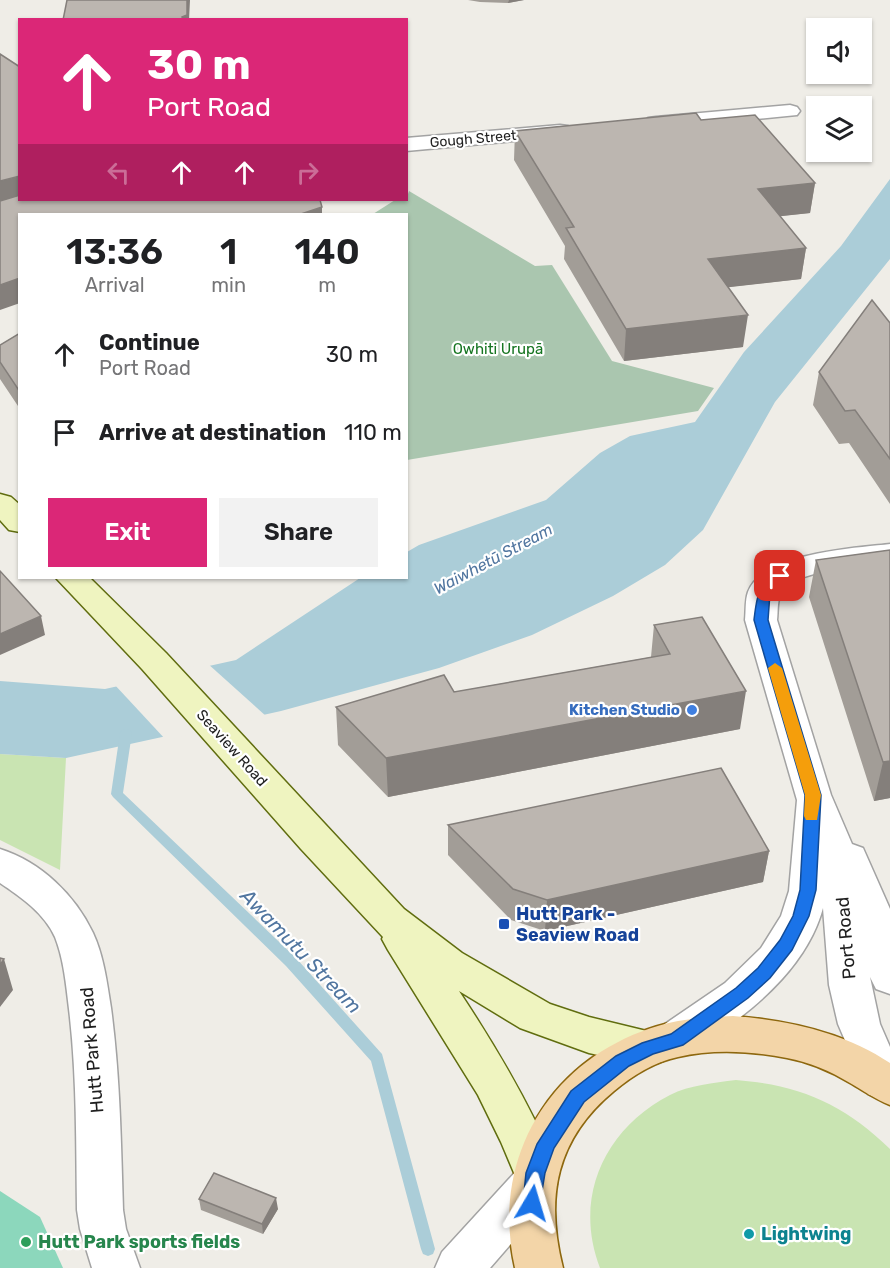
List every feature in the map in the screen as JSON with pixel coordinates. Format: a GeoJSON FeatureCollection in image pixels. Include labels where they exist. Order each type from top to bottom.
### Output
{"type":"FeatureCollection","features":[{"type":"Feature","properties":{"kind":"main road"},"geometry":{"type":"LineString","coordinates":[[0,503],[18,521]]}},
{"type":"Feature","properties":{"kind":"main road","name":"Seaview Road"},"geometry":{"type":"LineString","coordinates":[[73,579],[154,661],[390,920],[448,965],[535,1016],[589,1035],[663,1044]]}},
{"type":"Feature","properties":{"kind":"main road","name":"Seaview Road"},"geometry":{"type":"LineString","coordinates":[[390,920],[504,1102],[524,1140],[535,1179]]}},
{"type":"Feature","properties":{"kind":"main road"},"geometry":{"type":"LineString","coordinates":[[539,1268],[533,1234],[535,1179],[546,1144],[578,1096],[622,1061],[663,1044],[713,1035],[746,1034],[781,1039],[817,1048],[847,1060],[886,1083]]}},
{"type":"Feature","properties":{"kind":"street"},"geometry":{"type":"LineString","coordinates":[[639,124],[790,111]]}},
{"type":"Feature","properties":{"kind":"street","name":"Gough Street"},"geometry":{"type":"LineString","coordinates":[[408,145],[581,129]]}},
{"type":"Feature","properties":{"kind":"street","name":"Port Road"},"geometry":{"type":"LineString","coordinates":[[886,1083],[854,1004],[850,985],[838,862],[830,835],[813,795],[761,620],[764,592],[780,576],[819,562],[890,554]]}},
{"type":"Feature","properties":{"kind":"street","name":"Port Road"},"geometry":{"type":"LineString","coordinates":[[813,795],[841,838],[855,867],[875,921],[890,977]]}},
{"type":"Feature","properties":{"kind":"street","name":"Port Road"},"geometry":{"type":"LineString","coordinates":[[663,1044],[742,993],[764,973],[786,945],[801,916],[808,890],[813,795]]}},
{"type":"Feature","properties":{"kind":"street","name":"Hutt Park Road"},"geometry":{"type":"LineString","coordinates":[[0,864],[38,889],[60,911],[74,935],[80,952],[85,970],[93,1032],[101,1219],[109,1252],[116,1268]]}},
{"type":"Feature","properties":{"kind":"street"},"geometry":{"type":"LineString","coordinates":[[459,1268],[535,1179]]}},
{"type":"Feature","properties":{"kind":"green space","name":"Owhiti Urupā"},"geometry":{"type":"Polygon","coordinates":[[[409,191],[535,266],[552,265],[612,361],[714,388],[698,411],[408,460],[408,213],[375,213],[393,201],[408,201],[409,191]]]}},
{"type":"Feature","properties":{"kind":"green space"},"geometry":{"type":"Polygon","coordinates":[[[0,754],[66,758],[60,870],[0,840],[0,754]]]}},
{"type":"Feature","properties":{"kind":"green space"},"geometry":{"type":"Polygon","coordinates":[[[736,1080],[781,1087],[820,1100],[856,1120],[890,1149],[890,1268],[600,1268],[593,1242],[590,1216],[593,1191],[600,1168],[612,1146],[627,1127],[647,1109],[670,1095],[710,1083],[736,1080]]]}},
{"type":"Feature","properties":{"kind":"green space","name":"Hutt Park sports fields"},"geometry":{"type":"Polygon","coordinates":[[[0,1191],[40,1217],[63,1268],[0,1268],[0,1191]]]}},
{"type":"Feature","properties":{"kind":"water","name":"Waiwhetū Stream"},"geometry":{"type":"Polygon","coordinates":[[[890,179],[890,259],[775,402],[703,530],[665,565],[613,596],[532,635],[439,668],[281,711],[66,758],[0,754],[0,681],[105,689],[236,660],[358,579],[408,579],[408,551],[419,545],[546,500],[600,453],[630,436],[695,422],[744,352],[841,246],[890,179]]]}},
{"type":"Feature","properties":{"kind":"pier"},"geometry":{"type":"Polygon","coordinates":[[[207,663],[267,717],[166,740],[114,684],[207,663]]]}},
{"type":"Feature","properties":{"kind":"building"},"geometry":{"type":"Polygon","coordinates":[[[67,0],[187,0],[187,15],[182,18],[63,18],[67,0]]]}},
{"type":"Feature","properties":{"kind":"building"},"geometry":{"type":"Polygon","coordinates":[[[0,54],[18,66],[18,176],[0,181],[0,54]]]}},
{"type":"Feature","properties":{"kind":"building"},"geometry":{"type":"Polygon","coordinates":[[[696,113],[701,120],[755,115],[815,183],[758,189],[806,248],[708,259],[748,315],[626,329],[566,228],[574,227],[515,131],[696,113]]]}},
{"type":"Feature","properties":{"kind":"building"},"geometry":{"type":"Polygon","coordinates":[[[18,196],[18,201],[320,201],[322,207],[304,213],[18,213],[18,279],[0,285],[0,201],[18,196]]]}},
{"type":"Feature","properties":{"kind":"building"},"geometry":{"type":"Polygon","coordinates":[[[872,300],[890,323],[890,459],[855,410],[845,411],[819,372],[872,300]]]}},
{"type":"Feature","properties":{"kind":"building"},"geometry":{"type":"Polygon","coordinates":[[[18,334],[18,389],[0,362],[0,345],[18,334]]]}},
{"type":"Feature","properties":{"kind":"building"},"geometry":{"type":"Polygon","coordinates":[[[890,550],[890,761],[883,762],[816,560],[890,550]]]}},
{"type":"Feature","properties":{"kind":"building"},"geometry":{"type":"Polygon","coordinates":[[[0,571],[41,616],[0,634],[0,571]]]}},
{"type":"Feature","properties":{"kind":"building"},"geometry":{"type":"Polygon","coordinates":[[[702,617],[746,691],[386,758],[336,707],[444,675],[454,692],[670,654],[654,625],[702,617]]]}},
{"type":"Feature","properties":{"kind":"building"},"geometry":{"type":"Polygon","coordinates":[[[721,768],[769,851],[547,900],[513,889],[448,825],[721,768]]]}},
{"type":"Feature","properties":{"kind":"building"},"geometry":{"type":"Polygon","coordinates":[[[214,1173],[276,1198],[262,1224],[199,1199],[214,1173]]]}},
{"type":"Feature","properties":{"kind":"waterway","name":"Awamutu Stream"},"geometry":{"type":"LineString","coordinates":[[126,733],[117,794],[291,962],[377,1058],[428,1249]]}},
{"type":"Feature","properties":{"kind":"slow traffic"},"geometry":{"type":"LineString","coordinates":[[775,668],[813,795],[812,816]]}},
{"type":"Feature","properties":{"kind":"place","name":"Kitchen Studio"},"geometry":{"type":"Point","coordinates":[692,710]}},
{"type":"Feature","properties":{"kind":"place","name":"Hutt Park - Seaview Road"},"geometry":{"type":"Point","coordinates":[504,924]}},
{"type":"Feature","properties":{"kind":"place","name":"Lightwing"},"geometry":{"type":"Point","coordinates":[749,1234]}},
{"type":"Feature","properties":{"kind":"place","name":"Hutt Park sports fields"},"geometry":{"type":"Point","coordinates":[26,1242]}},
{"type":"Feature","properties":{"kind":"route"},"geometry":{"type":"LineString","coordinates":[[532,1203],[536,1173],[546,1144],[578,1096],[622,1061],[648,1048],[677,1039],[742,993],[764,973],[786,945],[801,916],[808,890],[813,795],[761,620],[764,592],[780,576]]}}]}
